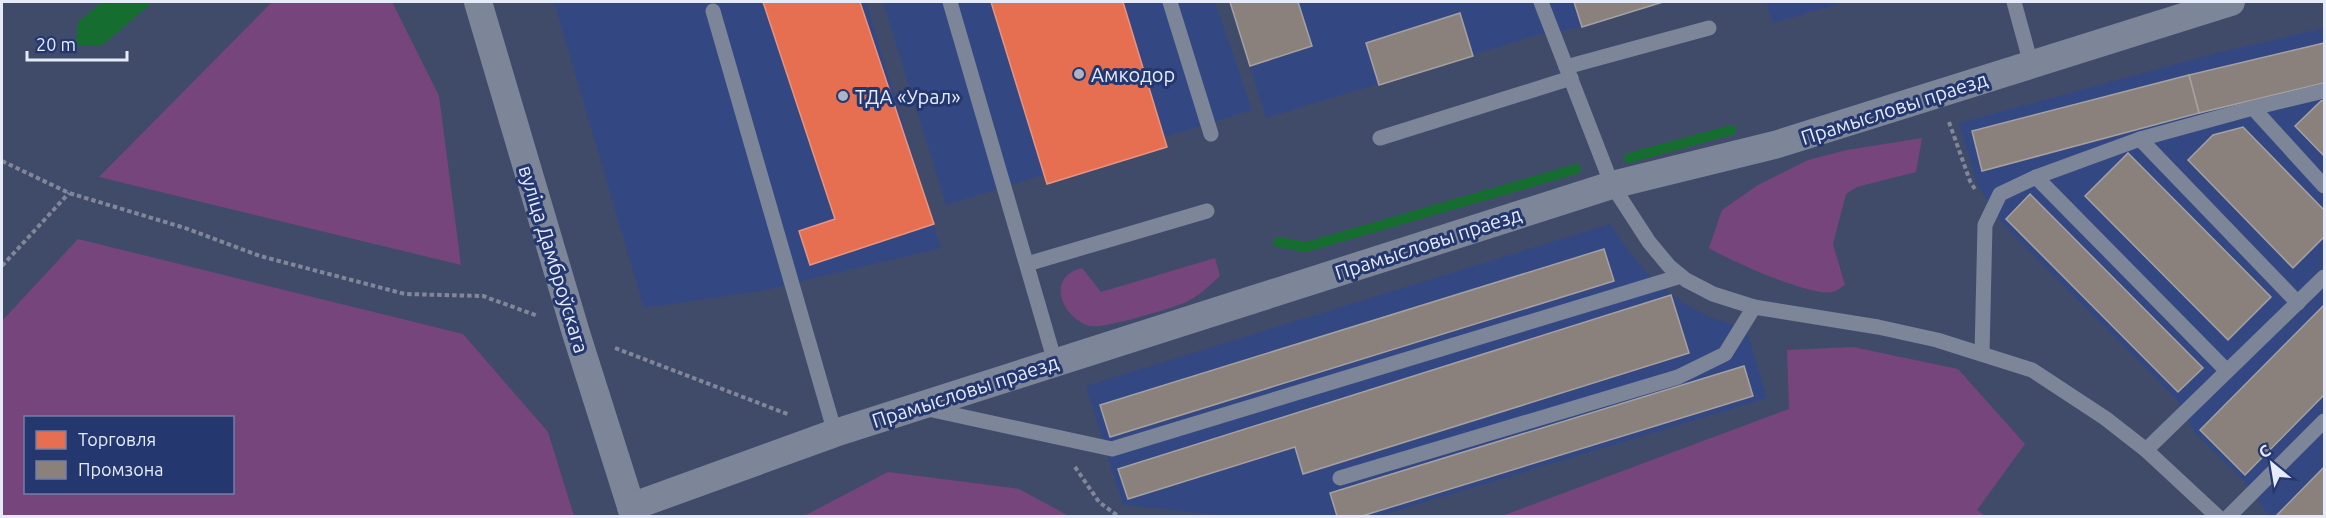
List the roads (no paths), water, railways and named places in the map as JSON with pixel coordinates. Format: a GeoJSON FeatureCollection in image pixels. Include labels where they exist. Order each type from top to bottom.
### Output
{"type":"FeatureCollection","features":[{"type":"Feature","properties":{"kind":"street","name":"вуліца Дамброўскага"},"geometry":{"type":"LineString","coordinates":[[478,2],[576,333],[632,512]]}},
{"type":"Feature","properties":{"kind":"street","name":"Прамысловы праезд"},"geometry":{"type":"LineString","coordinates":[[632,512],[834,433],[916,406],[1612,185],[1778,144],[2231,2]]}},
{"type":"Feature","properties":{"kind":"lane"},"geometry":{"type":"LineString","coordinates":[[950,2],[1055,362]]}},
{"type":"Feature","properties":{"kind":"lane"},"geometry":{"type":"LineString","coordinates":[[1170,2],[1211,134]]}},
{"type":"Feature","properties":{"kind":"lane"},"geometry":{"type":"LineString","coordinates":[[1541,2],[1612,185],[1649,242],[1669,266],[1681,276],[1713,294],[1754,307],[1878,327],[1937,340],[2032,370],[2105,418],[2146,450],[2217,516]]}},
{"type":"Feature","properties":{"kind":"lane"},"geometry":{"type":"LineString","coordinates":[[2014,2],[2031,64]]}},
{"type":"Feature","properties":{"kind":"lane"},"geometry":{"type":"LineString","coordinates":[[713,11],[834,433]]}},
{"type":"Feature","properties":{"kind":"lane"},"geometry":{"type":"LineString","coordinates":[[1380,138],[1709,28]]}},
{"type":"Feature","properties":{"kind":"lane"},"geometry":{"type":"LineString","coordinates":[[1982,354],[1985,225],[2000,194],[2036,177],[2140,139],[2325,91]]}},
{"type":"Feature","properties":{"kind":"lane"},"geometry":{"type":"LineString","coordinates":[[2253,108],[2325,186]]}},
{"type":"Feature","properties":{"kind":"lane"},"geometry":{"type":"LineString","coordinates":[[2140,139],[2298,303]]}},
{"type":"Feature","properties":{"kind":"lane"},"geometry":{"type":"LineString","coordinates":[[2036,177],[2227,371]]}},
{"type":"Feature","properties":{"kind":"lane"},"geometry":{"type":"LineString","coordinates":[[1027,264],[1207,211]]}},
{"type":"Feature","properties":{"kind":"lane"},"geometry":{"type":"LineString","coordinates":[[916,406],[1113,449],[1681,276]]}},
{"type":"Feature","properties":{"kind":"lane"},"geometry":{"type":"LineString","coordinates":[[2146,450],[2325,277]]}},
{"type":"Feature","properties":{"kind":"lane"},"geometry":{"type":"LineString","coordinates":[[1340,478],[1678,377],[1725,354],[1754,307]]}},
{"type":"Feature","properties":{"kind":"lane"},"geometry":{"type":"LineString","coordinates":[[2229,516],[2325,421]]}},
{"type":"Feature","properties":{"kind":"waterway"},"geometry":{"type":"LineString","coordinates":[[1629,158],[1731,130]]}},
{"type":"Feature","properties":{"kind":"waterway"},"geometry":{"type":"LineString","coordinates":[[1278,242],[1306,247],[1576,169]]}},
{"type":"Feature","properties":{"kind":"place","name":"Амкодор"},"geometry":{"type":"Point","coordinates":[1079,74]}},
{"type":"Feature","properties":{"kind":"place","name":"ТДА «Урал»"},"geometry":{"type":"Point","coordinates":[843,96]}}]}
